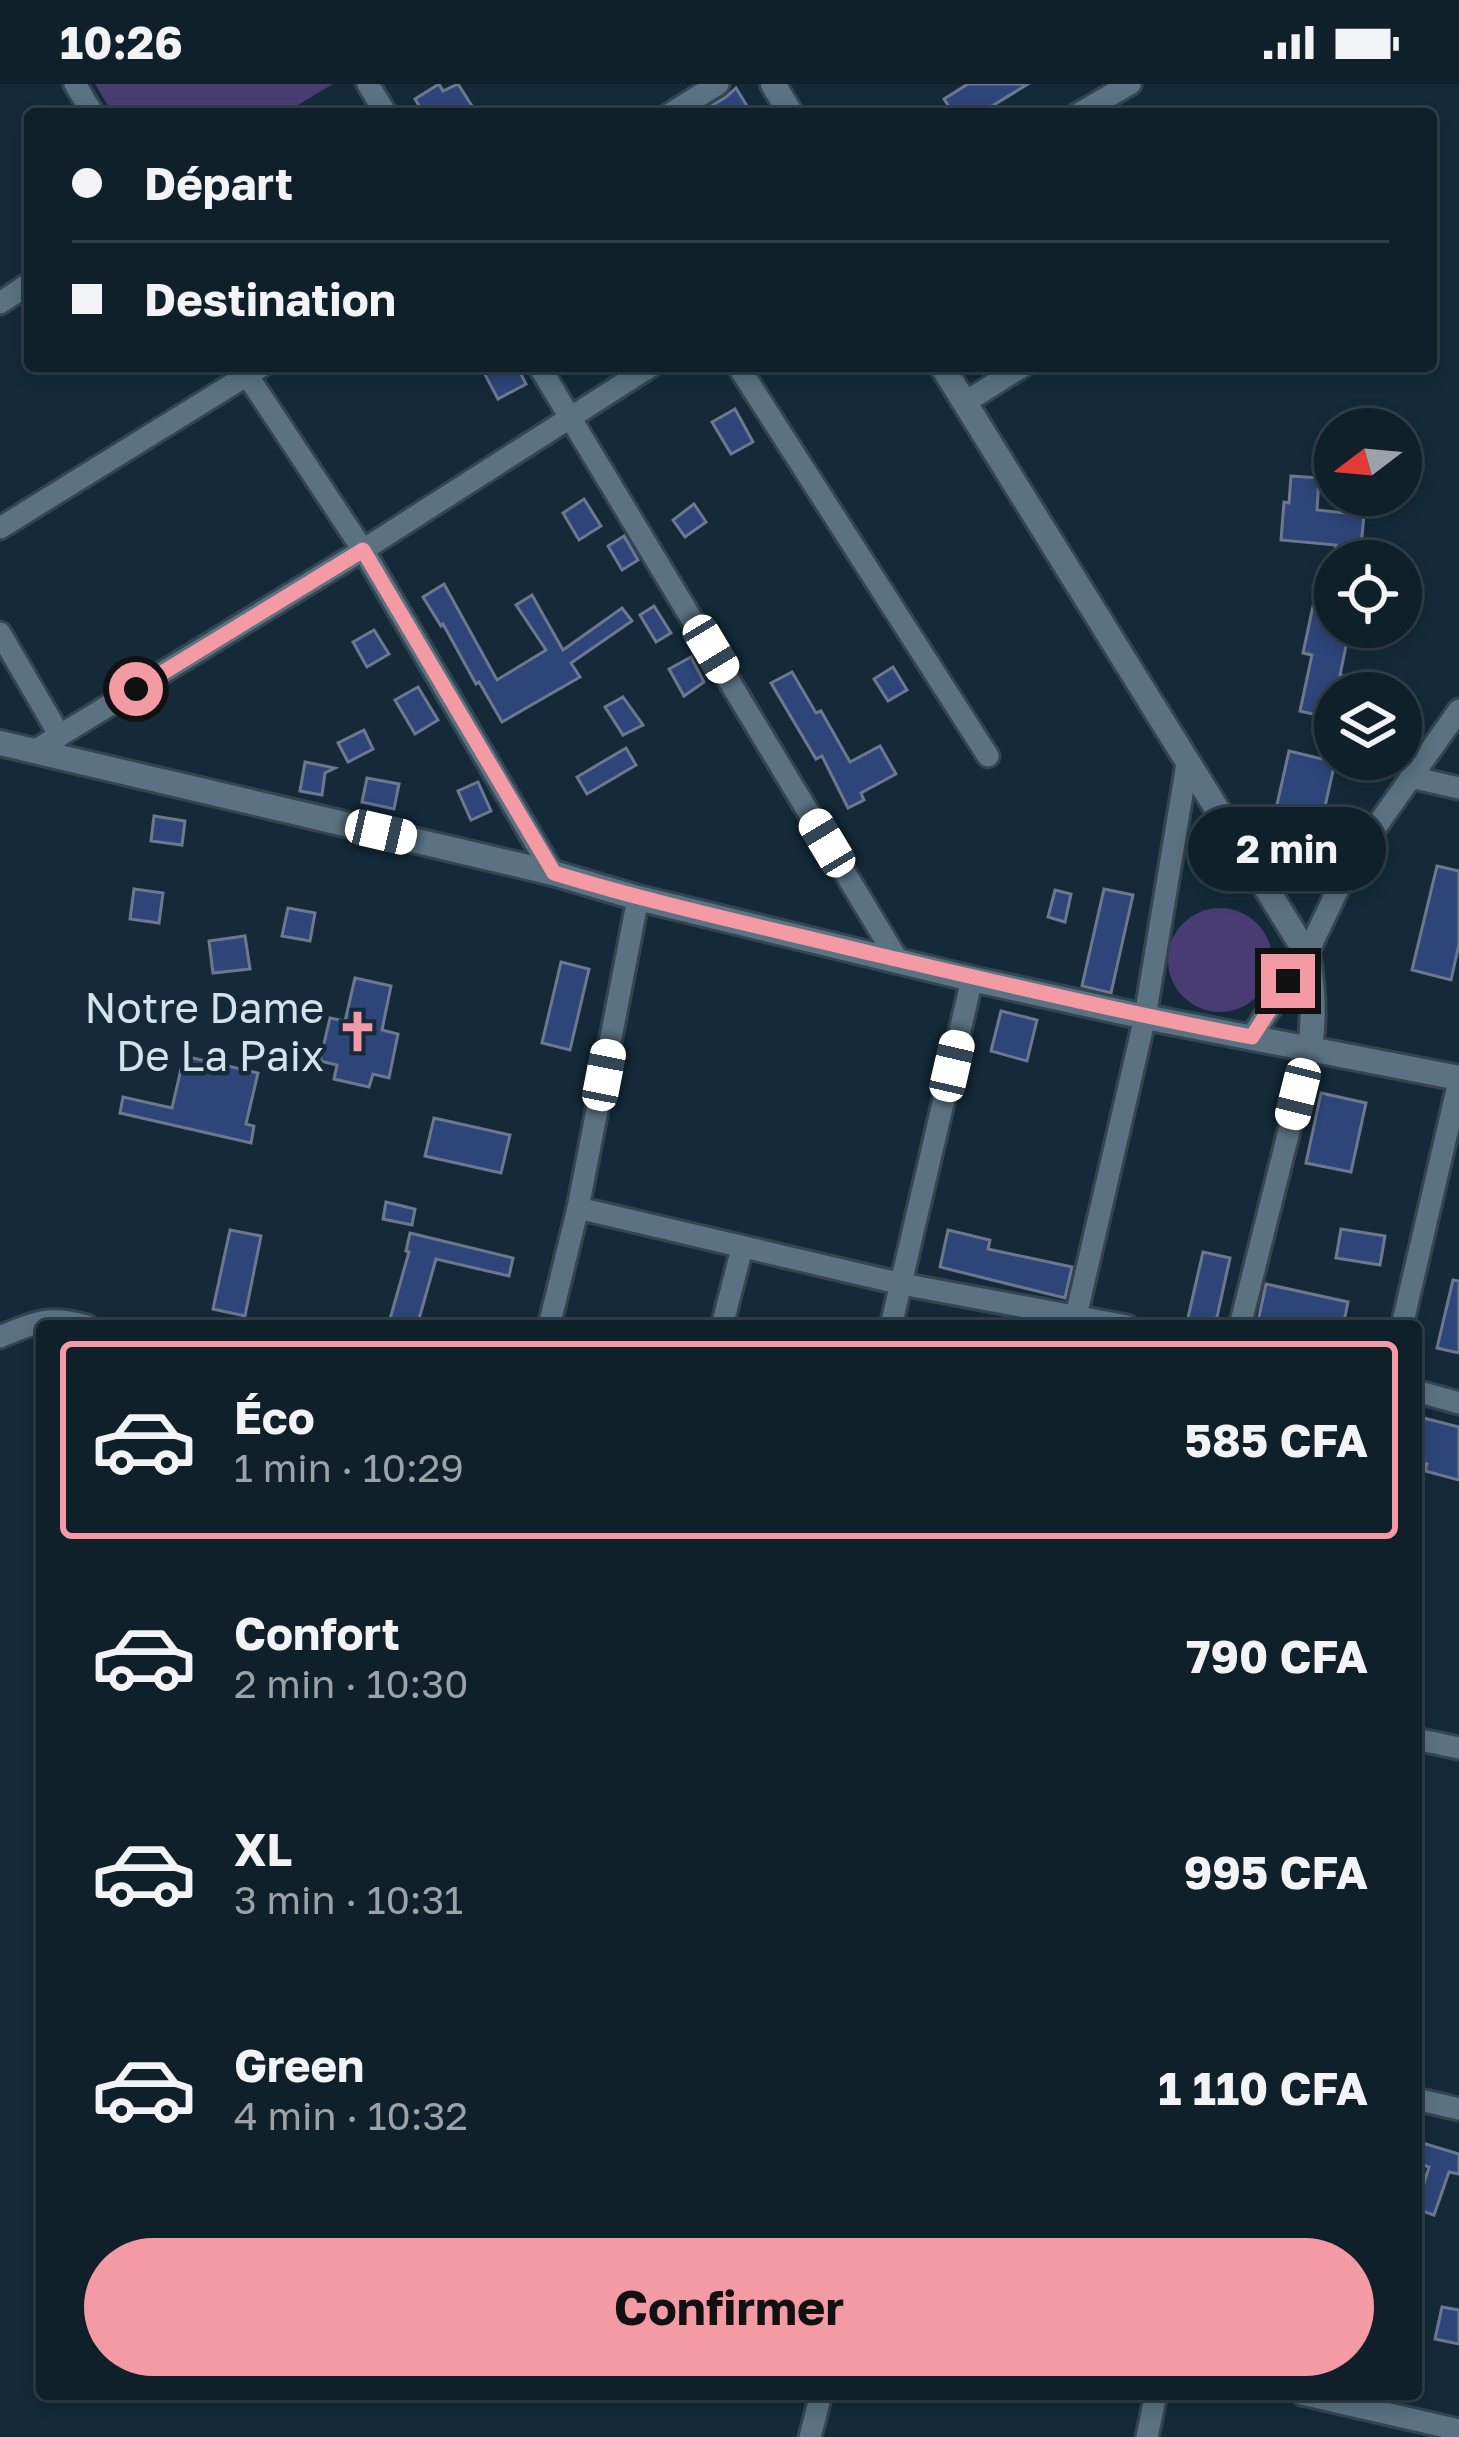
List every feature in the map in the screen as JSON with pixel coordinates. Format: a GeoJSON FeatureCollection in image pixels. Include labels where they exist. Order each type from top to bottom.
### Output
{"type":"FeatureCollection","features":[{"type":"Feature","properties":{"kind":"street"},"geometry":{"type":"LineString","coordinates":[[680,108],[718,84]]}},
{"type":"Feature","properties":{"kind":"street"},"geometry":{"type":"LineString","coordinates":[[1088,108],[1130,84]]}},
{"type":"Feature","properties":{"kind":"street"},"geometry":{"type":"LineString","coordinates":[[0,528],[245,372]]}},
{"type":"Feature","properties":{"kind":"street"},"geometry":{"type":"LineString","coordinates":[[252,372],[554,873]]}},
{"type":"Feature","properties":{"kind":"street"},"geometry":{"type":"LineString","coordinates":[[543,372],[897,959]]}},
{"type":"Feature","properties":{"kind":"street"},"geometry":{"type":"LineString","coordinates":[[35,750],[363,550],[642,372]]}},
{"type":"Feature","properties":{"kind":"street"},"geometry":{"type":"LineString","coordinates":[[741,372],[988,756]]}},
{"type":"Feature","properties":{"kind":"street"},"geometry":{"type":"LineString","coordinates":[[946,372],[1307,954],[1314,1021],[1310,1047],[1242,1320]]}},
{"type":"Feature","properties":{"kind":"street"},"geometry":{"type":"LineString","coordinates":[[964,403],[1013,372]]}},
{"type":"Feature","properties":{"kind":"street"},"geometry":{"type":"LineString","coordinates":[[0,633],[60,736]]}},
{"type":"Feature","properties":{"kind":"street"},"geometry":{"type":"LineString","coordinates":[[1422,761],[1459,710]]}},
{"type":"Feature","properties":{"kind":"street"},"geometry":{"type":"LineString","coordinates":[[0,742],[554,873],[972,979],[1459,1079],[1403,1320]]}},
{"type":"Feature","properties":{"kind":"street"},"geometry":{"type":"LineString","coordinates":[[1076,1316],[1145,1017],[1187,764]]}},
{"type":"Feature","properties":{"kind":"street"},"geometry":{"type":"LineString","coordinates":[[1252,1037],[1307,954],[1352,862],[1408,780]]}},
{"type":"Feature","properties":{"kind":"street"},"geometry":{"type":"LineString","coordinates":[[1422,780],[1459,788]]}},
{"type":"Feature","properties":{"kind":"street"},"geometry":{"type":"LineString","coordinates":[[550,1320],[578,1208],[638,898]]}},
{"type":"Feature","properties":{"kind":"street"},"geometry":{"type":"LineString","coordinates":[[893,1320],[972,979]]}},
{"type":"Feature","properties":{"kind":"street"},"geometry":{"type":"LineString","coordinates":[[578,1208],[902,1284],[1096,1320]]}},
{"type":"Feature","properties":{"kind":"street"},"geometry":{"type":"LineString","coordinates":[[724,1320],[742,1248]]}},
{"type":"Feature","properties":{"kind":"street"},"geometry":{"type":"LineString","coordinates":[[0,1337],[36,1321]]}},
{"type":"Feature","properties":{"kind":"street"},"geometry":{"type":"LineString","coordinates":[[1422,1393],[1459,1403]]}},
{"type":"Feature","properties":{"kind":"street"},"geometry":{"type":"LineString","coordinates":[[1422,1740],[1459,1748]]}},
{"type":"Feature","properties":{"kind":"street"},"geometry":{"type":"LineString","coordinates":[[1422,2100],[1459,2109]]}},
{"type":"Feature","properties":{"kind":"street"},"geometry":{"type":"LineString","coordinates":[[810,2437],[819,2400]]}},
{"type":"Feature","properties":{"kind":"street"},"geometry":{"type":"LineString","coordinates":[[1147,2437],[1155,2400]]}},
{"type":"Feature","properties":{"kind":"street"},"geometry":{"type":"LineString","coordinates":[[1328,2400],[1459,2430]]}},
{"type":"Feature","properties":{"kind":"shaded area"},"geometry":{"type":"Polygon","coordinates":[[[95,84],[333,84],[293,108],[109,108],[95,84]]]}},
{"type":"Feature","properties":{"kind":"shaded area"},"geometry":{"type":"Polygon","coordinates":[[[1220,908],[1240,912],[1257,923],[1268,940],[1272,960],[1268,980],[1257,997],[1240,1008],[1220,1012],[1200,1008],[1183,997],[1172,980],[1168,960],[1172,940],[1183,923],[1200,912],[1220,908]]]}},
{"type":"Feature","properties":{"kind":"building"},"geometry":{"type":"Polygon","coordinates":[[[439,84],[443,91],[458,84],[472,106],[420,108],[415,99],[439,84]]]}},
{"type":"Feature","properties":{"kind":"building"},"geometry":{"type":"Polygon","coordinates":[[[968,84],[1028,84],[989,108],[950,108],[944,99],[968,84]]]}},
{"type":"Feature","properties":{"kind":"building"},"geometry":{"type":"Polygon","coordinates":[[[736,88],[748,108],[708,108],[736,88]]]}},
{"type":"Feature","properties":{"kind":"building"},"geometry":{"type":"Polygon","coordinates":[[[484,372],[520,372],[526,384],[498,399],[484,372]]]}},
{"type":"Feature","properties":{"kind":"building"},"geometry":{"type":"Polygon","coordinates":[[[735,409],[753,442],[731,454],[712,422],[735,409]]]}},
{"type":"Feature","properties":{"kind":"building"},"geometry":{"type":"Polygon","coordinates":[[[1291,476],[1314,478],[1314,516],[1364,516],[1362,540],[1281,540],[1284,502],[1289,503],[1291,476]]]}},
{"type":"Feature","properties":{"kind":"building"},"geometry":{"type":"Polygon","coordinates":[[[584,499],[601,526],[579,540],[563,513],[584,499]]]}},
{"type":"Feature","properties":{"kind":"building"},"geometry":{"type":"Polygon","coordinates":[[[694,504],[706,522],[685,537],[673,520],[694,504]]]}},
{"type":"Feature","properties":{"kind":"building"},"geometry":{"type":"Polygon","coordinates":[[[624,536],[638,560],[622,570],[608,546],[624,536]]]}},
{"type":"Feature","properties":{"kind":"building"},"geometry":{"type":"Polygon","coordinates":[[[444,584],[497,680],[546,650],[516,605],[532,595],[563,650],[622,608],[632,621],[571,663],[580,677],[502,722],[423,597],[444,584]]]}},
{"type":"Feature","properties":{"kind":"building"},"geometry":{"type":"Polygon","coordinates":[[[1314,601],[1314,648],[1346,648],[1341,672],[1314,672],[1314,714],[1300,711],[1312,655],[1303,653],[1314,601]]]}},
{"type":"Feature","properties":{"kind":"building"},"geometry":{"type":"Polygon","coordinates":[[[654,606],[671,633],[656,642],[640,615],[654,606]]]}},
{"type":"Feature","properties":{"kind":"building"},"geometry":{"type":"Polygon","coordinates":[[[374,630],[389,654],[367,667],[353,642],[374,630]]]}},
{"type":"Feature","properties":{"kind":"building"},"geometry":{"type":"Polygon","coordinates":[[[691,657],[704,682],[684,696],[669,669],[691,657]]]}},
{"type":"Feature","properties":{"kind":"building"},"geometry":{"type":"Polygon","coordinates":[[[893,667],[907,690],[888,701],[874,679],[893,667]]]}},
{"type":"Feature","properties":{"kind":"building"},"geometry":{"type":"Polygon","coordinates":[[[792,672],[850,762],[880,746],[896,774],[861,793],[864,800],[848,808],[822,756],[816,759],[771,683],[792,672]]]}},
{"type":"Feature","properties":{"kind":"building"},"geometry":{"type":"Polygon","coordinates":[[[418,687],[438,720],[415,734],[395,700],[418,687]]]}},
{"type":"Feature","properties":{"kind":"building"},"geometry":{"type":"Polygon","coordinates":[[[623,697],[643,725],[623,735],[605,707],[623,697]]]}},
{"type":"Feature","properties":{"kind":"building"},"geometry":{"type":"Polygon","coordinates":[[[364,730],[373,749],[348,762],[338,743],[364,730]]]}},
{"type":"Feature","properties":{"kind":"building"},"geometry":{"type":"Polygon","coordinates":[[[626,748],[636,765],[587,794],[577,777],[626,748]]]}},
{"type":"Feature","properties":{"kind":"building"},"geometry":{"type":"Polygon","coordinates":[[[1289,751],[1314,757],[1314,780],[1331,780],[1320,829],[1274,818],[1289,751]]]}},
{"type":"Feature","properties":{"kind":"building"},"geometry":{"type":"Polygon","coordinates":[[[305,762],[335,768],[325,773],[322,795],[300,791],[305,762]]]}},
{"type":"Feature","properties":{"kind":"building"},"geometry":{"type":"Polygon","coordinates":[[[367,778],[399,784],[394,809],[362,802],[367,778]]]}},
{"type":"Feature","properties":{"kind":"building"},"geometry":{"type":"Polygon","coordinates":[[[478,782],[491,811],[471,820],[458,791],[478,782]]]}},
{"type":"Feature","properties":{"kind":"building"},"geometry":{"type":"Polygon","coordinates":[[[154,816],[185,821],[182,845],[151,841],[154,816]]]}},
{"type":"Feature","properties":{"kind":"building"},"geometry":{"type":"Polygon","coordinates":[[[1437,866],[1459,871],[1459,944],[1451,980],[1412,970],[1437,866]]]}},
{"type":"Feature","properties":{"kind":"building"},"geometry":{"type":"Polygon","coordinates":[[[134,889],[163,893],[159,923],[130,919],[134,889]]]}},
{"type":"Feature","properties":{"kind":"building"},"geometry":{"type":"Polygon","coordinates":[[[1104,889],[1133,895],[1111,993],[1082,986],[1104,889]]]}},
{"type":"Feature","properties":{"kind":"building"},"geometry":{"type":"Polygon","coordinates":[[[1055,890],[1071,894],[1065,922],[1048,917],[1055,890]]]}},
{"type":"Feature","properties":{"kind":"building"},"geometry":{"type":"Polygon","coordinates":[[[288,908],[315,913],[310,941],[282,936],[288,908]]]}},
{"type":"Feature","properties":{"kind":"building"},"geometry":{"type":"Polygon","coordinates":[[[245,936],[250,969],[213,973],[209,941],[245,936]]]}},
{"type":"Feature","properties":{"kind":"building"},"geometry":{"type":"Polygon","coordinates":[[[561,962],[589,969],[570,1050],[542,1043],[561,962]]]}},
{"type":"Feature","properties":{"kind":"building","name":"Notre Dame De La Paix"},"geometry":{"type":"Polygon","coordinates":[[[355,978],[391,986],[382,1030],[398,1034],[389,1078],[373,1074],[369,1087],[334,1079],[337,1065],[320,1061],[330,1018],[345,1021],[355,978]]]}},
{"type":"Feature","properties":{"kind":"building"},"geometry":{"type":"Polygon","coordinates":[[[1001,1011],[1037,1020],[1027,1061],[991,1051],[1001,1011]]]}},
{"type":"Feature","properties":{"kind":"building"},"geometry":{"type":"Polygon","coordinates":[[[184,1056],[258,1073],[246,1124],[254,1126],[251,1143],[120,1113],[123,1097],[172,1108],[184,1056]]]}},
{"type":"Feature","properties":{"kind":"building"},"geometry":{"type":"Polygon","coordinates":[[[1321,1093],[1366,1103],[1351,1172],[1306,1163],[1321,1093]]]}},
{"type":"Feature","properties":{"kind":"building"},"geometry":{"type":"Polygon","coordinates":[[[434,1118],[510,1135],[501,1173],[425,1156],[434,1118]]]}},
{"type":"Feature","properties":{"kind":"building"},"geometry":{"type":"Polygon","coordinates":[[[386,1202],[415,1209],[412,1225],[383,1219],[386,1202]]]}},
{"type":"Feature","properties":{"kind":"building"},"geometry":{"type":"Polygon","coordinates":[[[1341,1229],[1385,1236],[1380,1265],[1336,1258],[1341,1229]]]}},
{"type":"Feature","properties":{"kind":"building"},"geometry":{"type":"Polygon","coordinates":[[[230,1230],[261,1236],[245,1316],[213,1309],[230,1230]]]}},
{"type":"Feature","properties":{"kind":"building"},"geometry":{"type":"Polygon","coordinates":[[[948,1230],[990,1240],[988,1249],[1072,1267],[1065,1298],[940,1267],[948,1230]]]}},
{"type":"Feature","properties":{"kind":"building"},"geometry":{"type":"Polygon","coordinates":[[[410,1233],[513,1258],[509,1276],[436,1259],[419,1320],[390,1320],[410,1233]]]}},
{"type":"Feature","properties":{"kind":"building"},"geometry":{"type":"Polygon","coordinates":[[[1203,1252],[1230,1258],[1216,1320],[1187,1320],[1203,1252]]]}},
{"type":"Feature","properties":{"kind":"building"},"geometry":{"type":"Polygon","coordinates":[[[1453,1280],[1459,1281],[1459,1353],[1437,1348],[1453,1280]]]}},
{"type":"Feature","properties":{"kind":"building"},"geometry":{"type":"Polygon","coordinates":[[[1266,1284],[1348,1302],[1344,1320],[1258,1320],[1266,1284]]]}},
{"type":"Feature","properties":{"kind":"building"},"geometry":{"type":"Polygon","coordinates":[[[1422,1418],[1459,1427],[1459,1480],[1425,1471],[1427,1464],[1422,1463],[1422,1418]]]}},
{"type":"Feature","properties":{"kind":"building"},"geometry":{"type":"Polygon","coordinates":[[[1422,2143],[1459,2154],[1459,2174],[1449,2172],[1434,2215],[1422,2211],[1429,2167],[1422,2165],[1422,2143]]]}},
{"type":"Feature","properties":{"kind":"building"},"geometry":{"type":"Polygon","coordinates":[[[1442,2307],[1459,2310],[1459,2344],[1435,2339],[1442,2307]]]}},
{"type":"Feature","properties":{"kind":"place","name":"Notre Dame De La Paix"},"geometry":{"type":"Point","coordinates":[358,1032]}},
{"type":"Feature","properties":{"kind":"route"},"geometry":{"type":"LineString","coordinates":[[136,689],[363,550],[554,873],[972,979],[1252,1037],[1288,981]]}}]}
